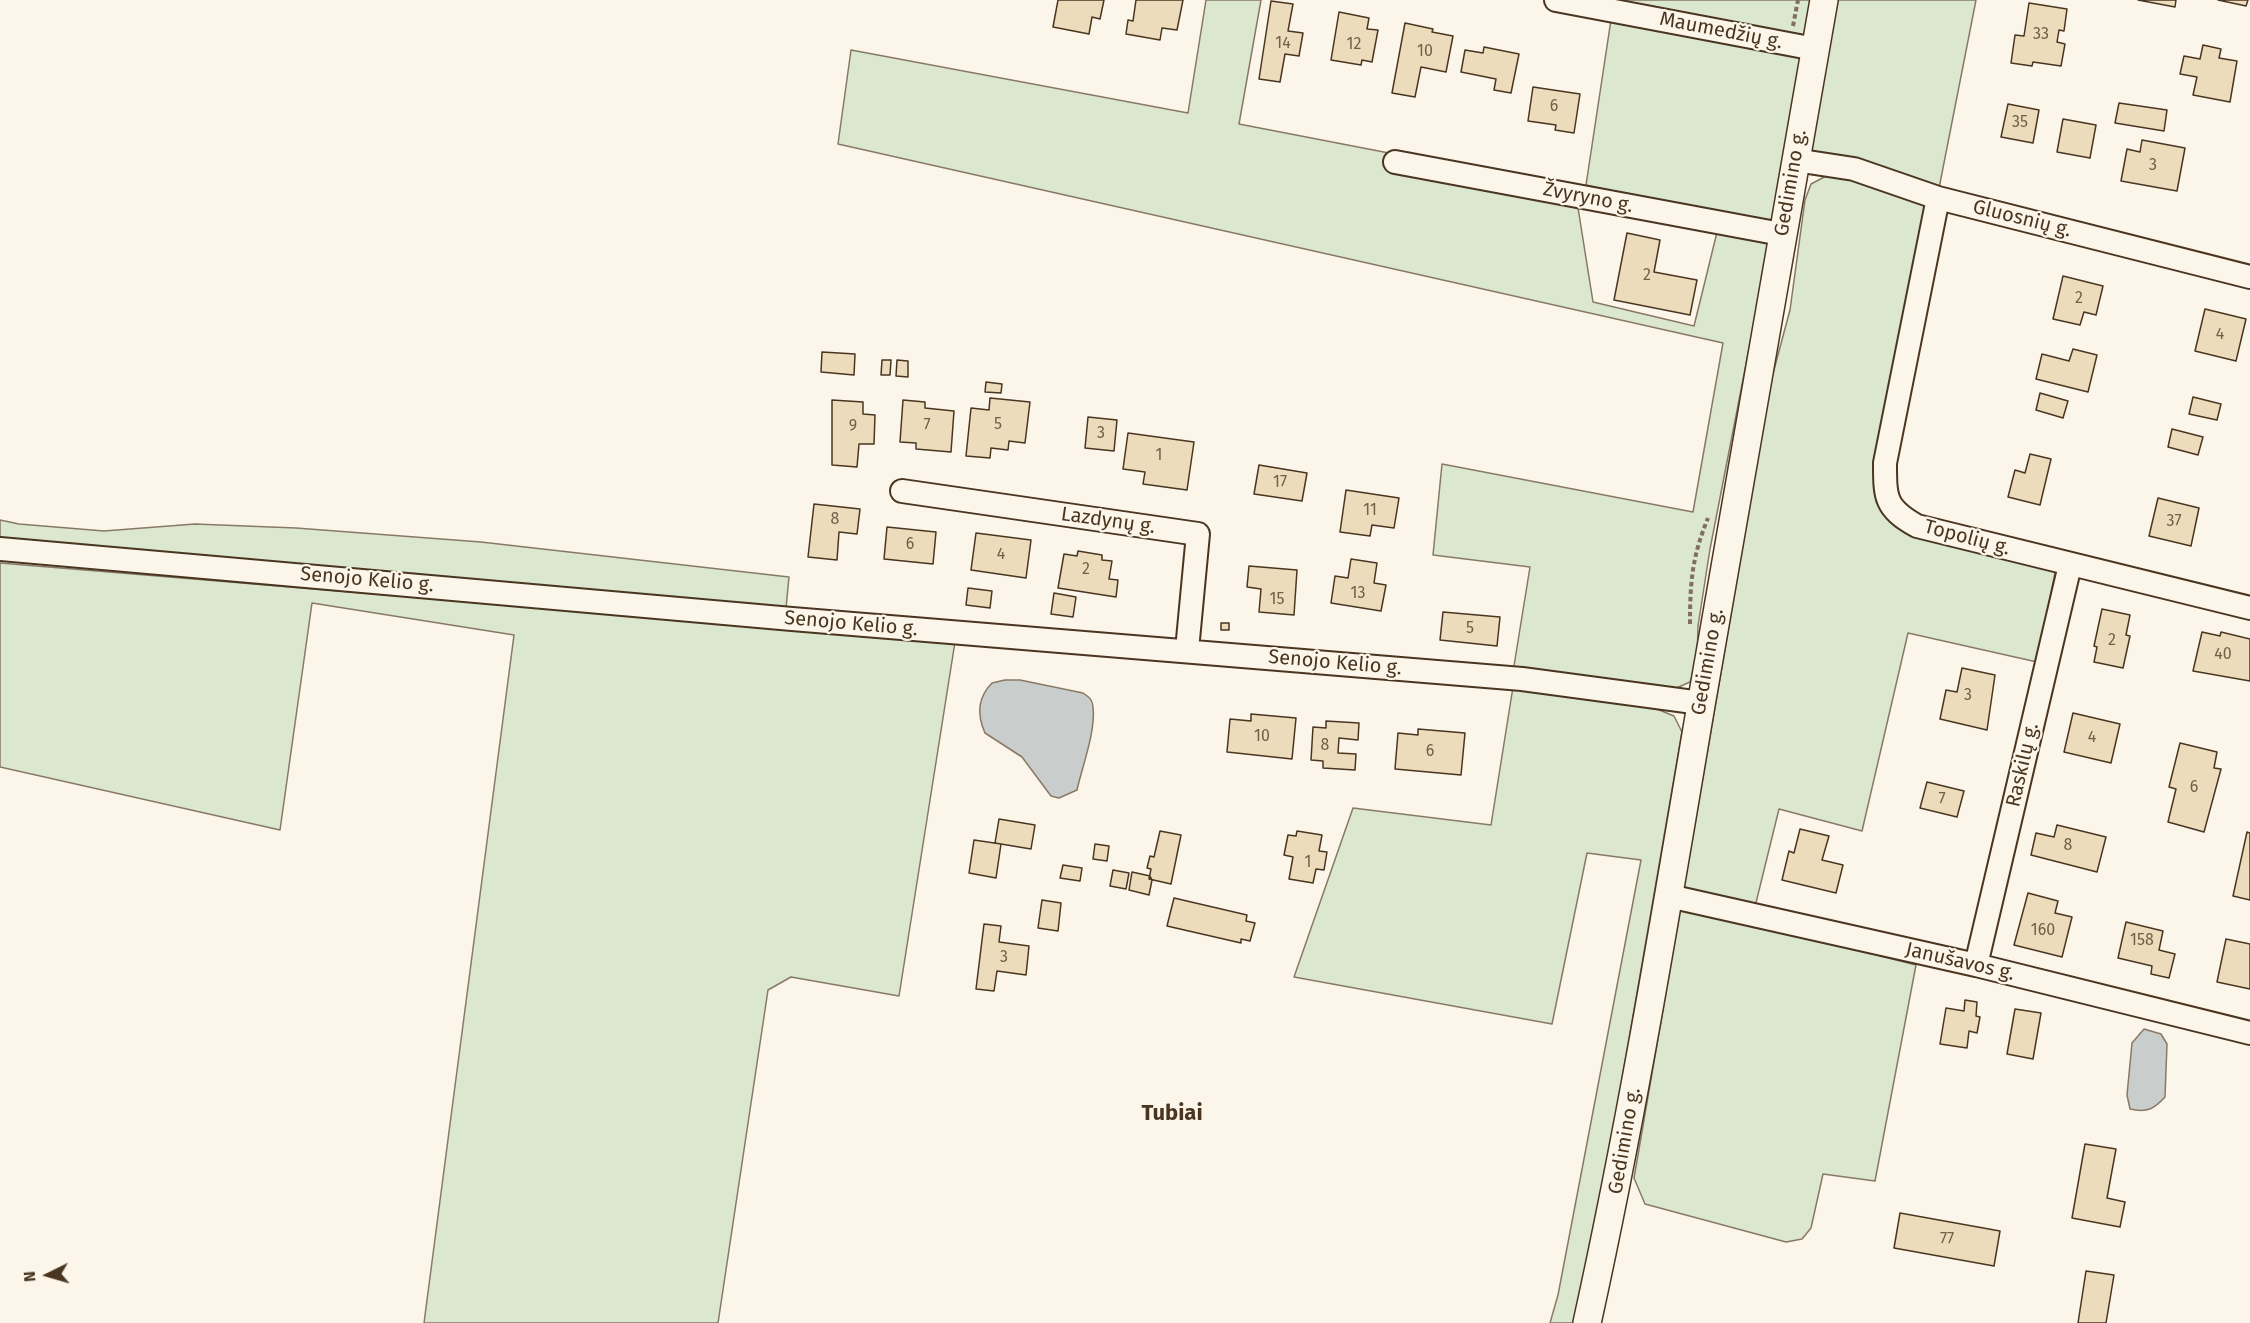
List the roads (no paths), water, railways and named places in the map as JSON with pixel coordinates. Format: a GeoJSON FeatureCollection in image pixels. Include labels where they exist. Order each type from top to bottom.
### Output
{"type":"FeatureCollection","features":[{"type":"Feature","properties":{"kind":"main road","name":"Gedimino g."},"geometry":{"type":"LineString","coordinates":[[1587,1323],[1616,1191],[1669,896],[1781,234],[1824,0]]}},
{"type":"Feature","properties":{"kind":"street","name":"Maumedžių g."},"geometry":{"type":"LineString","coordinates":[[1556,0],[1815,49]]}},
{"type":"Feature","properties":{"kind":"street","name":"Gluosnių g."},"geometry":{"type":"LineString","coordinates":[[1795,160],[1854,170],[1938,198],[2250,275]]}},
{"type":"Feature","properties":{"kind":"street","name":"Žvyryno g."},"geometry":{"type":"LineString","coordinates":[[1395,162],[1781,234]]}},
{"type":"Feature","properties":{"kind":"street","name":"Topolių g."},"geometry":{"type":"LineString","coordinates":[[1938,198],[1885,463],[1885,495],[1897,514],[1917,526],[2250,608]]}},
{"type":"Feature","properties":{"kind":"street","name":"Lazdynų g."},"geometry":{"type":"LineString","coordinates":[[902,490],[1198,534],[1187,650]]}},
{"type":"Feature","properties":{"kind":"street","name":"Senojo Kelio g."},"geometry":{"type":"LineString","coordinates":[[0,549],[792,619],[1522,679],[1701,703]]}},
{"type":"Feature","properties":{"kind":"street","name":"Raskilų g."},"geometry":{"type":"LineString","coordinates":[[1976,965],[2070,565]]}},
{"type":"Feature","properties":{"kind":"street","name":"Janušavos g."},"geometry":{"type":"LineString","coordinates":[[1669,896],[1976,965],[2250,1033]]}},
{"type":"Feature","properties":{"kind":"district","name":"Tubiai"},"geometry":{"type":"Point","coordinates":[1172,1114]}}]}
